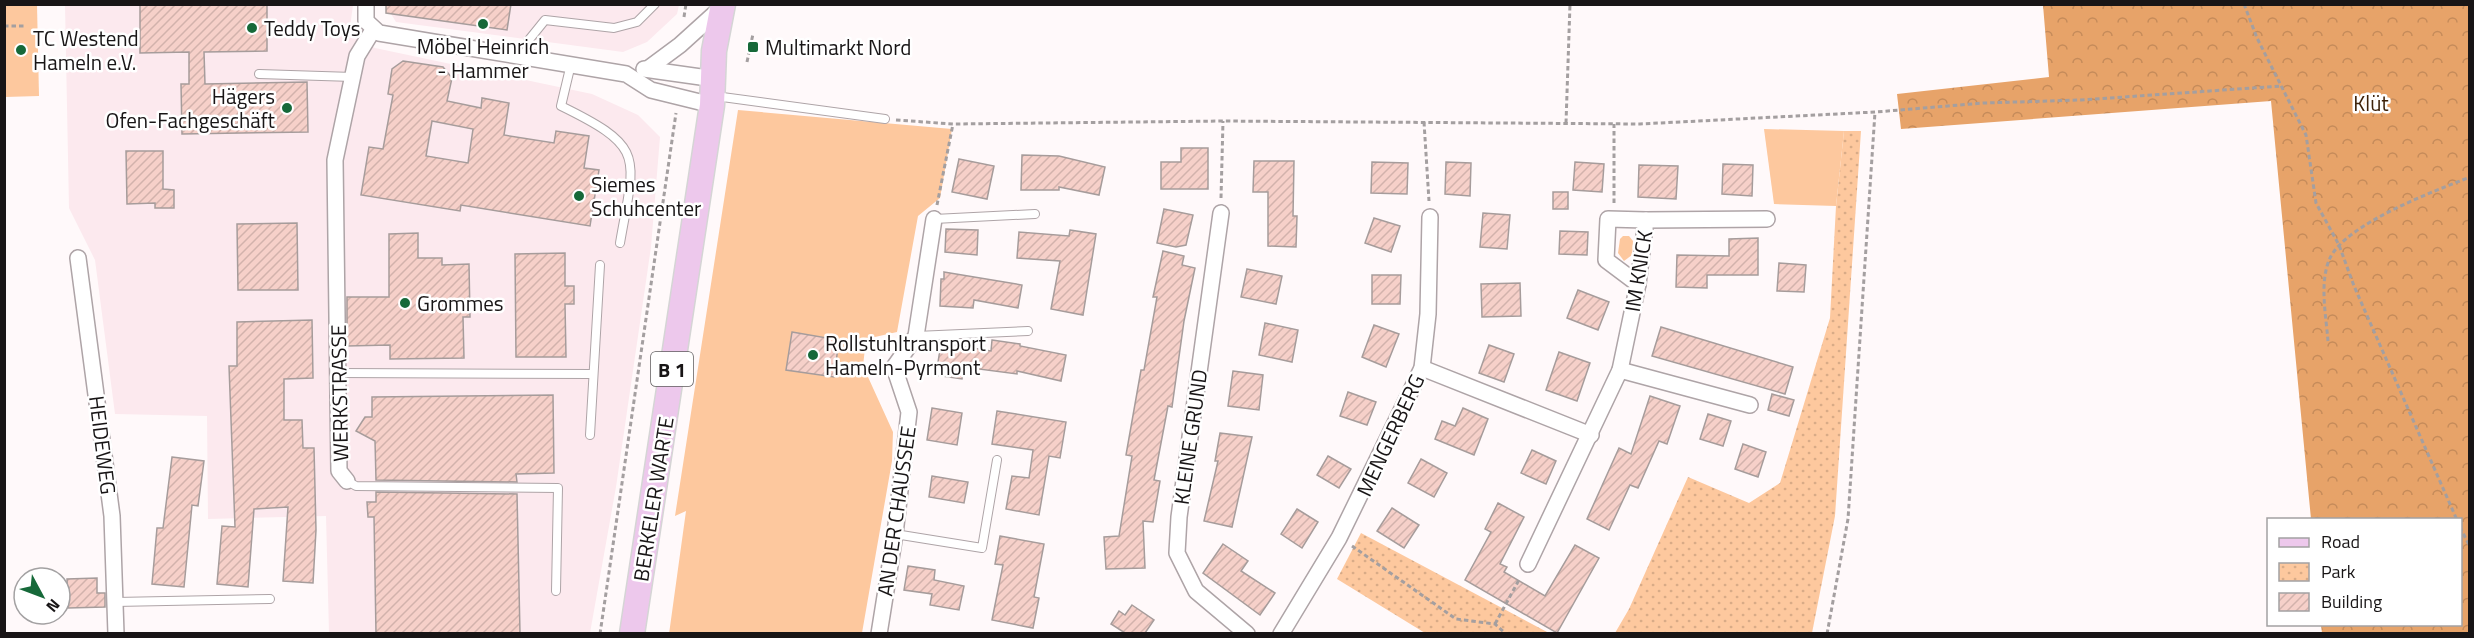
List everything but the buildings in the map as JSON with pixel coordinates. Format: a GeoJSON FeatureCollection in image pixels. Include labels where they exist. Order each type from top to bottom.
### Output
{"type":"FeatureCollection","features":[{"type":"Feature","properties":{"kind":"main road","name":"BERKELER WARTE"},"geometry":{"type":"LineString","coordinates":[[632,633],[713,93],[730,59],[726,5]]}},
{"type":"Feature","properties":{"kind":"street"},"geometry":{"type":"LineString","coordinates":[[366,4],[366,21],[373,30],[389,35],[626,74],[651,90],[678,98],[713,93]]}},
{"type":"Feature","properties":{"kind":"street"},"geometry":{"type":"LineString","coordinates":[[626,74],[649,68],[680,45],[726,5]]}},
{"type":"Feature","properties":{"kind":"street","name":"WERKSTRASSE"},"geometry":{"type":"LineString","coordinates":[[347,481],[339,471],[336,160],[357,56],[373,30]]}},
{"type":"Feature","properties":{"kind":"street"},"geometry":{"type":"LineString","coordinates":[[649,68],[713,93]]}},
{"type":"Feature","properties":{"kind":"street","name":"KLEINE GRUND"},"geometry":{"type":"LineString","coordinates":[[1221,213],[1179,517],[1177,553],[1196,591],[1247,633]]}},
{"type":"Feature","properties":{"kind":"street","name":"MENGERBERG"},"geometry":{"type":"LineString","coordinates":[[1281,633],[1339,538],[1422,368],[1428,314],[1430,217]]}},
{"type":"Feature","properties":{"kind":"street","name":"AN DER CHAUSSEE"},"geometry":{"type":"LineString","coordinates":[[879,633],[895,534],[909,412],[894,368],[916,336],[934,219]]}},
{"type":"Feature","properties":{"kind":"street"},"geometry":{"type":"LineString","coordinates":[[1638,284],[1606,260],[1608,219],[1646,220]]}},
{"type":"Feature","properties":{"kind":"street","name":"IM KNICK"},"geometry":{"type":"LineString","coordinates":[[1528,564],[1620,370],[1638,284],[1646,220],[1767,219]]}},
{"type":"Feature","properties":{"kind":"street","name":"HEIDEWEG"},"geometry":{"type":"LineString","coordinates":[[78,258],[112,516],[116,633]]}},
{"type":"Feature","properties":{"kind":"street"},"geometry":{"type":"LineString","coordinates":[[1422,368],[1591,435]]}},
{"type":"Feature","properties":{"kind":"street"},"geometry":{"type":"LineString","coordinates":[[1620,370],[1750,405]]}},
{"type":"Feature","properties":{"kind":"lane"},"geometry":{"type":"LineString","coordinates":[[526,57],[528,41],[545,20],[614,28],[637,22],[655,4]]}},
{"type":"Feature","properties":{"kind":"lane"},"geometry":{"type":"LineString","coordinates":[[571,64],[561,106],[600,125],[622,142],[633,168],[620,243]]}},
{"type":"Feature","properties":{"kind":"lane"},"geometry":{"type":"LineString","coordinates":[[259,74],[353,77]]}},
{"type":"Feature","properties":{"kind":"lane"},"geometry":{"type":"LineString","coordinates":[[713,93],[885,119]]}},
{"type":"Feature","properties":{"kind":"lane"},"geometry":{"type":"LineString","coordinates":[[934,219],[1035,214]]}},
{"type":"Feature","properties":{"kind":"lane"},"geometry":{"type":"LineString","coordinates":[[590,435],[600,265]]}},
{"type":"Feature","properties":{"kind":"lane"},"geometry":{"type":"LineString","coordinates":[[916,336],[1028,331]]}},
{"type":"Feature","properties":{"kind":"lane"},"geometry":{"type":"LineString","coordinates":[[338,373],[593,374]]}},
{"type":"Feature","properties":{"kind":"lane"},"geometry":{"type":"LineString","coordinates":[[895,534],[982,548],[997,459]]}},
{"type":"Feature","properties":{"kind":"lane","name":"WERKSTRASSE"},"geometry":{"type":"LineString","coordinates":[[347,481],[356,486],[558,488],[556,591]]}},
{"type":"Feature","properties":{"kind":"lane"},"geometry":{"type":"LineString","coordinates":[[115,602],[270,599]]}},
{"type":"Feature","properties":{"kind":"path"},"geometry":{"type":"LineString","coordinates":[[680,45],[670,37],[684,17],[686,4]]}},
{"type":"Feature","properties":{"kind":"path"},"geometry":{"type":"LineString","coordinates":[[1566,123],[1570,4]]}},
{"type":"Feature","properties":{"kind":"path"},"geometry":{"type":"LineString","coordinates":[[2244,4],[2306,135],[2316,203],[2339,245],[2354,286],[2457,518]]}},
{"type":"Feature","properties":{"kind":"path"},"geometry":{"type":"LineString","coordinates":[[4,26],[26,26]]}},
{"type":"Feature","properties":{"kind":"path"},"geometry":{"type":"LineString","coordinates":[[747,62],[753,34]]}},
{"type":"Feature","properties":{"kind":"path"},"geometry":{"type":"LineString","coordinates":[[885,119],[952,124],[1614,123],[1875,112],[2281,86]]}},
{"type":"Feature","properties":{"kind":"path"},"geometry":{"type":"LineString","coordinates":[[600,633],[678,98]]}},
{"type":"Feature","properties":{"kind":"path"},"geometry":{"type":"LineString","coordinates":[[1827,633],[1849,508],[1875,112]]}},
{"type":"Feature","properties":{"kind":"path"},"geometry":{"type":"LineString","coordinates":[[1221,213],[1223,122]]}},
{"type":"Feature","properties":{"kind":"path"},"geometry":{"type":"LineString","coordinates":[[1424,122],[1430,217]]}},
{"type":"Feature","properties":{"kind":"path"},"geometry":{"type":"LineString","coordinates":[[1614,123],[1614,220]]}},
{"type":"Feature","properties":{"kind":"path"},"geometry":{"type":"LineString","coordinates":[[934,219],[952,124]]}},
{"type":"Feature","properties":{"kind":"path"},"geometry":{"type":"LineString","coordinates":[[2328,341],[2324,296],[2330,259],[2339,245],[2398,205],[2469,177]]}},
{"type":"Feature","properties":{"kind":"path"},"geometry":{"type":"LineString","coordinates":[[2462,531],[2469,547]]}},
{"type":"Feature","properties":{"kind":"path"},"geometry":{"type":"LineString","coordinates":[[1339,538],[1456,619],[1495,624],[1506,633]]}},
{"type":"Feature","properties":{"kind":"path"},"geometry":{"type":"LineString","coordinates":[[1495,624],[1528,564]]}},
{"type":"Feature","properties":{"kind":"shaded area"},"geometry":{"type":"Polygon","coordinates":[[[385,4],[679,5],[677,14],[647,42],[623,52],[396,22],[385,4]]]}},
{"type":"Feature","properties":{"kind":"shaded area"},"geometry":{"type":"Polygon","coordinates":[[[65,5],[353,5],[349,35],[375,48],[592,94],[638,115],[660,137],[651,247],[616,487],[590,633],[329,633],[326,516],[208,519],[207,416],[115,414],[95,260],[69,208],[65,5]]]}},
{"type":"Feature","properties":{"kind":"green space","name":"TC Westend Hameln e.V."},"geometry":{"type":"Polygon","coordinates":[[[4,5],[37,5],[39,96],[5,97],[4,5]]]}},
{"type":"Feature","properties":{"kind":"green space","name":"Klüt"},"geometry":{"type":"Polygon","coordinates":[[[2043,5],[2469,5],[2469,633],[2322,633],[2321,626],[2462,626],[2462,518],[2311,518],[2271,101],[1901,129],[1897,94],[2049,77],[2043,5]]]}},
{"type":"Feature","properties":{"kind":"green space"},"geometry":{"type":"Polygon","coordinates":[[[738,110],[952,129],[940,198],[918,216],[897,332],[866,339],[863,366],[893,432],[892,461],[862,633],[669,634],[686,511],[675,516],[738,110]]]}},
{"type":"Feature","properties":{"kind":"green space"},"geometry":{"type":"Polygon","coordinates":[[[1764,129],[1844,131],[1836,206],[1774,204],[1764,129]]]}},
{"type":"Feature","properties":{"kind":"green space"},"geometry":{"type":"Polygon","coordinates":[[[1844,131],[1861,131],[1835,516],[1812,633],[1615,633],[1629,609],[1688,477],[1749,503],[1780,483],[1830,318],[1836,206],[1844,131]]]}},
{"type":"Feature","properties":{"kind":"green space"},"geometry":{"type":"Polygon","coordinates":[[[1623,236],[1629,236],[1633,241],[1632,255],[1624,261],[1618,253],[1620,239],[1623,236]]]}},
{"type":"Feature","properties":{"kind":"green space"},"geometry":{"type":"Polygon","coordinates":[[[1361,533],[1549,633],[1425,633],[1337,579],[1361,533]]]}},
{"type":"Feature","properties":{"kind":"place","name":"Möbel Heinrich - Hammer"},"geometry":{"type":"Point","coordinates":[483,24]}},
{"type":"Feature","properties":{"kind":"place","name":"Teddy Toys"},"geometry":{"type":"Point","coordinates":[252,28]}},
{"type":"Feature","properties":{"kind":"place","name":"Multimarkt Nord"},"geometry":{"type":"Point","coordinates":[753,47]}},
{"type":"Feature","properties":{"kind":"place","name":"TC Westend Hameln e.V."},"geometry":{"type":"Point","coordinates":[21,50]}},
{"type":"Feature","properties":{"kind":"place","name":"Hägers Ofen-Fachgeschäft"},"geometry":{"type":"Point","coordinates":[287,108]}},
{"type":"Feature","properties":{"kind":"place","name":"Siemes Schuhcenter"},"geometry":{"type":"Point","coordinates":[579,196]}},
{"type":"Feature","properties":{"kind":"place","name":"Grommes"},"geometry":{"type":"Point","coordinates":[405,303]}},
{"type":"Feature","properties":{"kind":"place","name":"Rollstuhltransport Hameln-Pyrmont"},"geometry":{"type":"Point","coordinates":[813,355]}}]}
